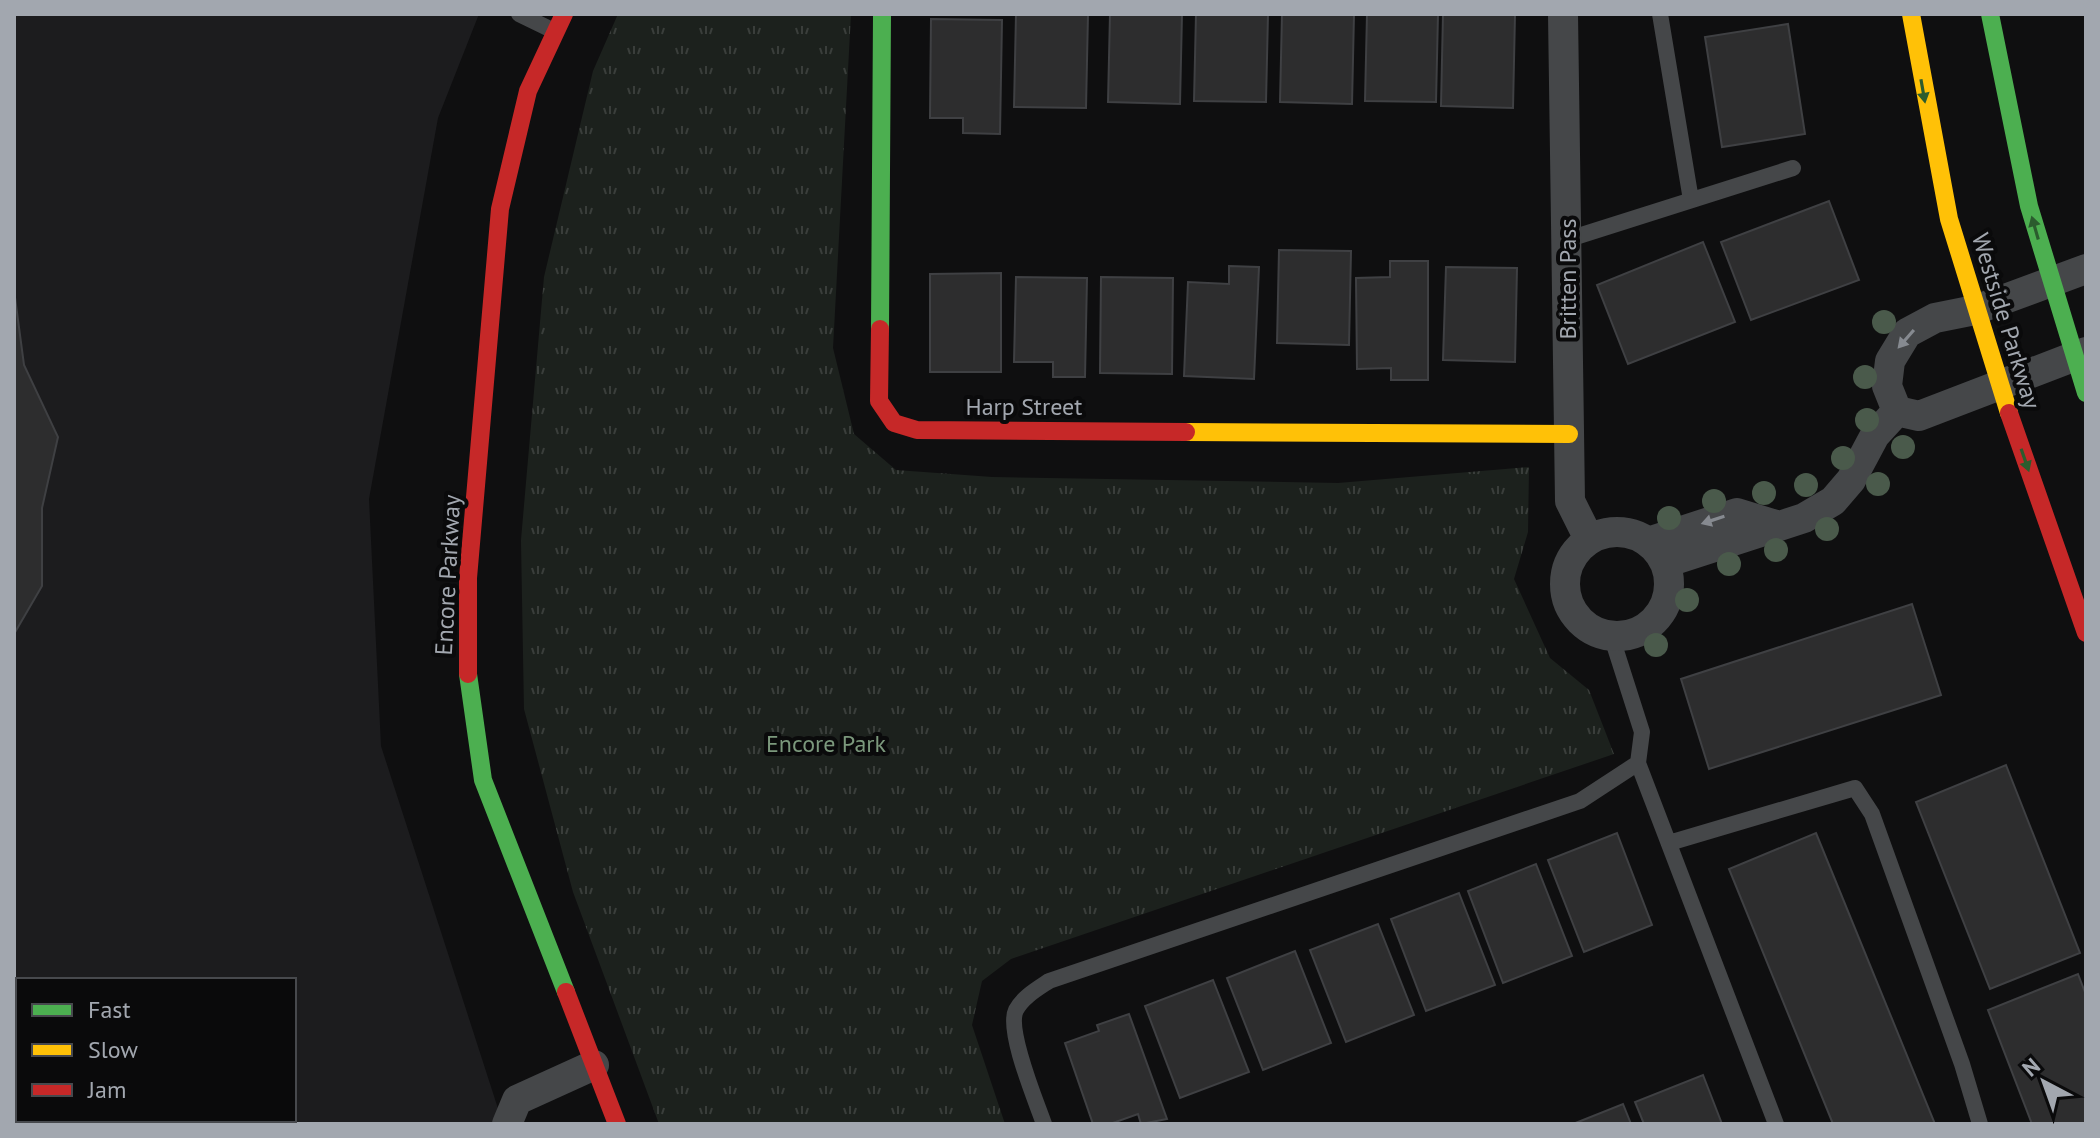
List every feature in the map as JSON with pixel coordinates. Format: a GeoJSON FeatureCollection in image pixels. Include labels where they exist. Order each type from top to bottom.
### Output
{"type":"FeatureCollection","features":[{"type":"Feature","properties":{"kind":"street","name":"Harp Street"},"geometry":{"type":"LineString","coordinates":[[882,14],[879,401],[894,423],[917,430],[1569,434]]}},
{"type":"Feature","properties":{"kind":"street","name":"Britten Pass"},"geometry":{"type":"LineString","coordinates":[[1563,14],[1569,239],[1570,501],[1589,539]]}},
{"type":"Feature","properties":{"kind":"street","name":"Westside Parkway"},"geometry":{"type":"LineString","coordinates":[[1911,14],[1934,152],[1975,310],[2086,633]]}},
{"type":"Feature","properties":{"kind":"street"},"geometry":{"type":"LineString","coordinates":[[1990,14],[2003,101],[2019,174],[2051,282],[2080,354],[2086,393]]}},
{"type":"Feature","properties":{"kind":"street","name":"Encore Parkway"},"geometry":{"type":"LineString","coordinates":[[560,23],[528,91],[500,209],[468,578],[465,655],[483,780],[617,1124]]}},
{"type":"Feature","properties":{"kind":"street"},"geometry":{"type":"LineString","coordinates":[[1897,411],[1887,386],[1890,361],[1907,333],[1935,318],[1975,310],[2086,269]]}},
{"type":"Feature","properties":{"kind":"street"},"geometry":{"type":"LineString","coordinates":[[1897,411],[1919,416],[2080,354]]}},
{"type":"Feature","properties":{"kind":"street"},"geometry":{"type":"LineString","coordinates":[[1656,553],[1779,526],[1804,518],[1833,501],[1851,480],[1875,435],[1897,411]]}},
{"type":"Feature","properties":{"kind":"street"},"geometry":{"type":"LineString","coordinates":[[1622,532],[1656,553],[1669,592],[1663,608],[1638,631],[1611,635],[1588,627],[1575,615],[1567,600],[1568,566],[1589,539],[1622,532]]}},
{"type":"Feature","properties":{"kind":"street"},"geometry":{"type":"LineString","coordinates":[[507,1124],[517,1100],[594,1065]]}},
{"type":"Feature","properties":{"kind":"lane"},"geometry":{"type":"LineString","coordinates":[[519,14],[560,23]]}},
{"type":"Feature","properties":{"kind":"lane"},"geometry":{"type":"LineString","coordinates":[[1660,14],[1691,200]]}},
{"type":"Feature","properties":{"kind":"lane"},"geometry":{"type":"LineString","coordinates":[[1569,239],[1793,168]]}},
{"type":"Feature","properties":{"kind":"lane"},"geometry":{"type":"LineString","coordinates":[[1611,635],[1642,732],[1638,763],[1776,1124]]}},
{"type":"Feature","properties":{"kind":"lane"},"geometry":{"type":"LineString","coordinates":[[1044,1124],[1015,1033],[1015,1012],[1029,994],[1049,981],[1580,801],[1638,763]]}},
{"type":"Feature","properties":{"kind":"lane"},"geometry":{"type":"LineString","coordinates":[[1669,843],[1855,788],[1872,814],[1962,1064],[1980,1124]]}},
{"type":"Feature","properties":{"kind":"shaded area"},"geometry":{"type":"Polygon","coordinates":[[[14,14],[479,14],[438,118],[369,499],[381,746],[503,1124],[14,1124],[14,14]]]}},
{"type":"Feature","properties":{"kind":"green space","name":"Encore Park"},"geometry":{"type":"Polygon","coordinates":[[[618,14],[851,14],[833,348],[854,434],[896,470],[992,477],[1338,483],[1529,467],[1528,532],[1514,579],[1550,658],[1589,690],[1614,754],[1011,959],[982,981],[972,1025],[1005,1124],[659,1124],[573,892],[524,709],[521,540],[544,277],[593,71],[618,14]]]}},
{"type":"Feature","properties":{"kind":"building"},"geometry":{"type":"Polygon","coordinates":[[[1016,14],[1088,14],[1086,108],[1014,107],[1016,14]]]}},
{"type":"Feature","properties":{"kind":"building"},"geometry":{"type":"Polygon","coordinates":[[[1110,14],[1182,14],[1180,104],[1108,102],[1110,14]]]}},
{"type":"Feature","properties":{"kind":"building"},"geometry":{"type":"Polygon","coordinates":[[[1196,14],[1268,14],[1266,102],[1194,101],[1196,14]]]}},
{"type":"Feature","properties":{"kind":"building"},"geometry":{"type":"Polygon","coordinates":[[[1282,14],[1354,14],[1352,104],[1280,102],[1282,14]]]}},
{"type":"Feature","properties":{"kind":"building"},"geometry":{"type":"Polygon","coordinates":[[[1367,14],[1438,14],[1436,102],[1365,101],[1367,14]]]}},
{"type":"Feature","properties":{"kind":"building"},"geometry":{"type":"Polygon","coordinates":[[[1443,14],[1515,14],[1513,108],[1441,106],[1443,14]]]}},
{"type":"Feature","properties":{"kind":"building"},"geometry":{"type":"Polygon","coordinates":[[[931,19],[1002,20],[1000,134],[963,133],[963,118],[930,118],[931,19]]]}},
{"type":"Feature","properties":{"kind":"building"},"geometry":{"type":"Polygon","coordinates":[[[1788,24],[1805,134],[1722,147],[1705,37],[1788,24]]]}},
{"type":"Feature","properties":{"kind":"building"},"geometry":{"type":"Polygon","coordinates":[[[1829,201],[1859,280],[1751,320],[1721,242],[1829,201]]]}},
{"type":"Feature","properties":{"kind":"building"},"geometry":{"type":"Polygon","coordinates":[[[1703,242],[1735,322],[1628,364],[1597,285],[1703,242]]]}},
{"type":"Feature","properties":{"kind":"building"},"geometry":{"type":"Polygon","coordinates":[[[1279,250],[1351,251],[1349,345],[1277,343],[1279,250]]]}},
{"type":"Feature","properties":{"kind":"building"},"geometry":{"type":"Polygon","coordinates":[[[1390,261],[1428,261],[1428,380],[1391,380],[1391,368],[1357,369],[1356,278],[1390,277],[1390,261]]]}},
{"type":"Feature","properties":{"kind":"building"},"geometry":{"type":"Polygon","coordinates":[[[1229,266],[1259,267],[1254,379],[1184,376],[1188,282],[1229,284],[1229,266]]]}},
{"type":"Feature","properties":{"kind":"building"},"geometry":{"type":"Polygon","coordinates":[[[1446,267],[1517,268],[1515,362],[1443,360],[1446,267]]]}},
{"type":"Feature","properties":{"kind":"building"},"geometry":{"type":"Polygon","coordinates":[[[1001,273],[1001,372],[930,372],[930,274],[1001,273]]]}},
{"type":"Feature","properties":{"kind":"building"},"geometry":{"type":"Polygon","coordinates":[[[1016,277],[1087,278],[1085,377],[1053,377],[1053,362],[1014,362],[1016,277]]]}},
{"type":"Feature","properties":{"kind":"building"},"geometry":{"type":"Polygon","coordinates":[[[1101,277],[1173,278],[1172,374],[1100,373],[1101,277]]]}},
{"type":"Feature","properties":{"kind":"building"},"geometry":{"type":"Polygon","coordinates":[[[14,290],[24,365],[58,437],[42,508],[42,586],[14,634],[14,290]]]}},
{"type":"Feature","properties":{"kind":"building"},"geometry":{"type":"Polygon","coordinates":[[[1912,604],[1941,695],[1709,769],[1681,679],[1912,604]]]}},
{"type":"Feature","properties":{"kind":"building"},"geometry":{"type":"Polygon","coordinates":[[[2006,765],[2080,953],[1990,989],[1916,802],[2006,765]]]}},
{"type":"Feature","properties":{"kind":"building"},"geometry":{"type":"Polygon","coordinates":[[[1617,833],[1652,925],[1584,952],[1548,860],[1617,833]]]}},
{"type":"Feature","properties":{"kind":"building"},"geometry":{"type":"Polygon","coordinates":[[[1816,833],[1935,1124],[1833,1124],[1729,869],[1816,833]]]}},
{"type":"Feature","properties":{"kind":"building"},"geometry":{"type":"Polygon","coordinates":[[[1536,864],[1572,956],[1503,983],[1468,891],[1536,864]]]}},
{"type":"Feature","properties":{"kind":"building"},"geometry":{"type":"Polygon","coordinates":[[[1459,893],[1495,985],[1426,1011],[1391,919],[1459,893]]]}},
{"type":"Feature","properties":{"kind":"building"},"geometry":{"type":"Polygon","coordinates":[[[1378,924],[1414,1015],[1346,1042],[1310,950],[1378,924]]]}},
{"type":"Feature","properties":{"kind":"building"},"geometry":{"type":"Polygon","coordinates":[[[1295,951],[1331,1043],[1263,1070],[1227,978],[1295,951]]]}},
{"type":"Feature","properties":{"kind":"building"},"geometry":{"type":"Polygon","coordinates":[[[2078,974],[2086,995],[2086,1124],[2032,1124],[1988,1010],[2078,974]]]}},
{"type":"Feature","properties":{"kind":"building"},"geometry":{"type":"Polygon","coordinates":[[[1213,980],[1249,1072],[1180,1098],[1145,1006],[1213,980]]]}},
{"type":"Feature","properties":{"kind":"building"},"geometry":{"type":"Polygon","coordinates":[[[1129,1014],[1167,1119],[1141,1124],[1138,1114],[1110,1124],[1093,1124],[1065,1043],[1099,1031],[1097,1025],[1129,1014]]]}},
{"type":"Feature","properties":{"kind":"building"},"geometry":{"type":"Polygon","coordinates":[[[1703,1075],[1722,1124],[1644,1124],[1635,1102],[1703,1075]]]}},
{"type":"Feature","properties":{"kind":"building"},"geometry":{"type":"Polygon","coordinates":[[[1623,1104],[1631,1124],[1573,1124],[1623,1104]]]}},
{"type":"Feature","properties":{"kind":"traffic: fast"},"geometry":{"type":"LineString","coordinates":[[880,329],[882,14]]}},
{"type":"Feature","properties":{"kind":"traffic: fast"},"geometry":{"type":"LineString","coordinates":[[1990,14],[2029,206],[2086,393]]}},
{"type":"Feature","properties":{"kind":"traffic: fast"},"geometry":{"type":"LineString","coordinates":[[468,674],[483,780],[566,992]]}},
{"type":"Feature","properties":{"kind":"traffic: slow"},"geometry":{"type":"LineString","coordinates":[[1911,14],[1949,219],[2009,413]]}},
{"type":"Feature","properties":{"kind":"traffic: slow"},"geometry":{"type":"LineString","coordinates":[[1186,432],[1569,434]]}},
{"type":"Feature","properties":{"kind":"traffic: jam"},"geometry":{"type":"LineString","coordinates":[[468,674],[468,578],[500,209],[528,91],[564,14]]}},
{"type":"Feature","properties":{"kind":"traffic: jam"},"geometry":{"type":"LineString","coordinates":[[880,329],[879,401],[894,423],[917,430],[1186,432]]}},
{"type":"Feature","properties":{"kind":"traffic: jam"},"geometry":{"type":"LineString","coordinates":[[2009,413],[2086,633]]}},
{"type":"Feature","properties":{"kind":"traffic: jam"},"geometry":{"type":"LineString","coordinates":[[566,992],[617,1124]]}}]}
